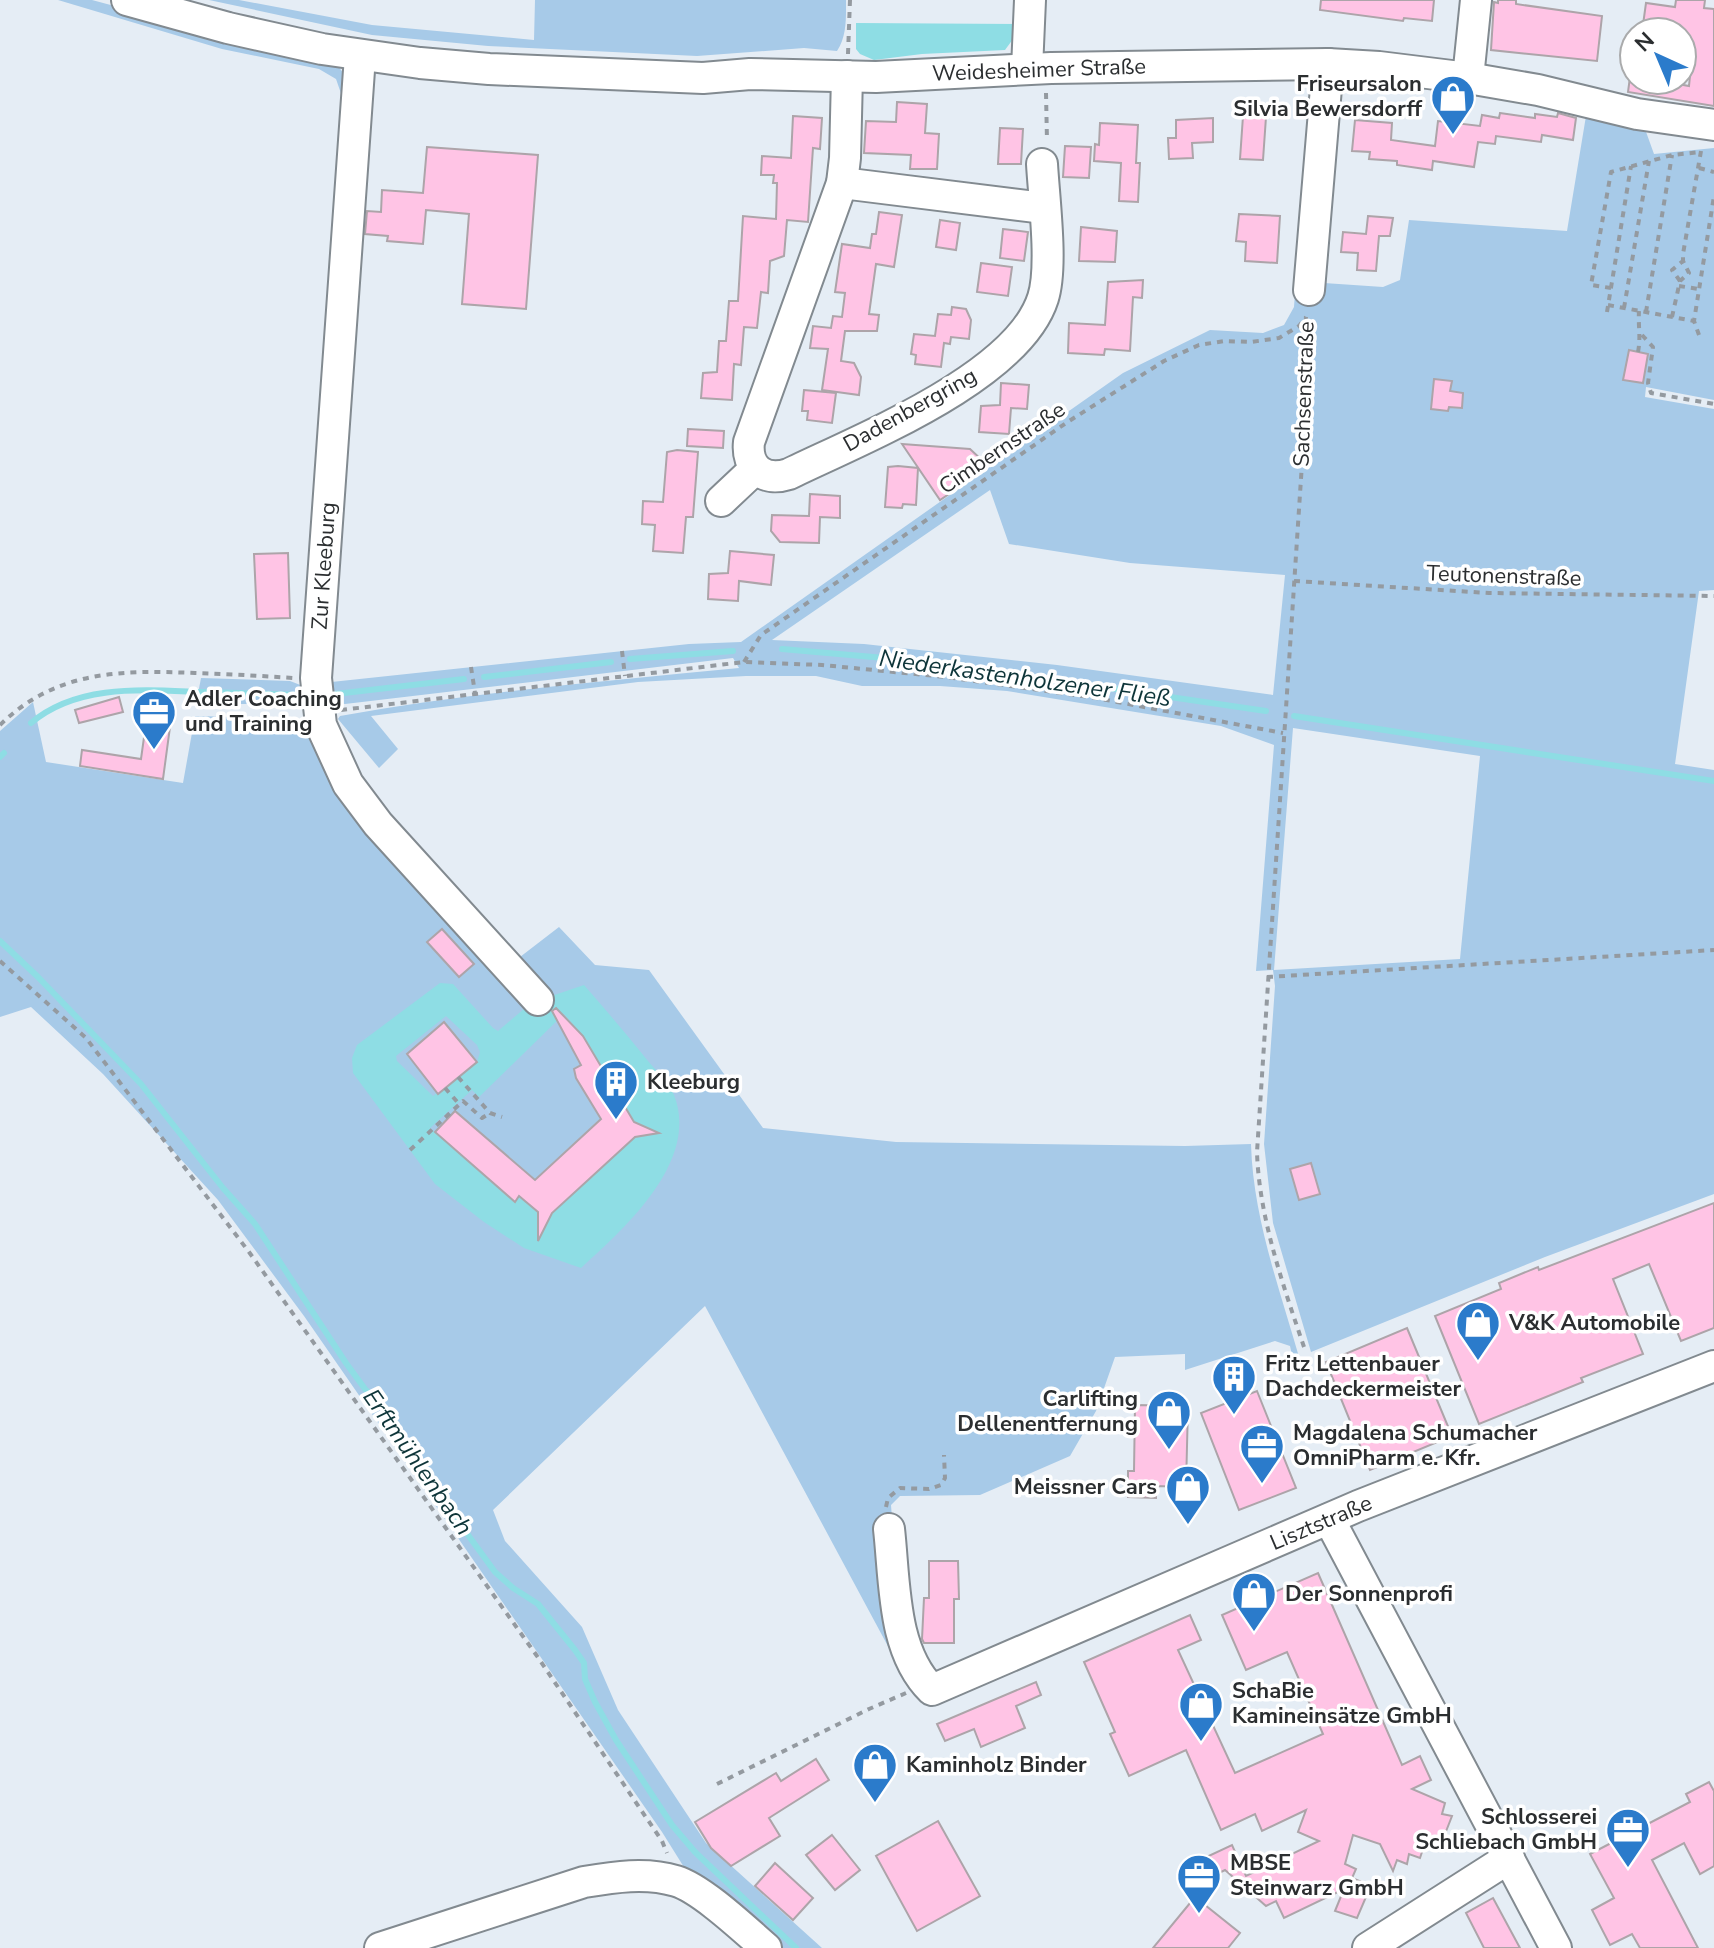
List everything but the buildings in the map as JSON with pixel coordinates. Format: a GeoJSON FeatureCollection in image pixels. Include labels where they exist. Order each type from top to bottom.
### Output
{"type":"FeatureCollection","features":[{"type":"Feature","properties":{"kind":"street","name":"Weidesheimer Straße"},"geometry":{"type":"LineString","coordinates":[[127,0],[228,28],[360,56],[502,70],[669,78],[750,74],[876,77],[1039,68],[1328,64],[1379,67],[1538,90],[1706,134]]}},
{"type":"Feature","properties":{"kind":"street"},"geometry":{"type":"LineString","coordinates":[[1030,0],[1039,68]]}},
{"type":"Feature","properties":{"kind":"street"},"geometry":{"type":"LineString","coordinates":[[1468,78],[1476,0]]}},
{"type":"Feature","properties":{"kind":"street","name":"Zur Kleeburg"},"geometry":{"type":"LineString","coordinates":[[360,56],[316,678],[318,711],[340,772],[370,814],[538,1000]]}},
{"type":"Feature","properties":{"kind":"street","name":"Sachsenstraße"},"geometry":{"type":"LineString","coordinates":[[1308,304],[1328,64]]}},
{"type":"Feature","properties":{"kind":"street"},"geometry":{"type":"LineString","coordinates":[[721,501],[755,469],[748,451],[753,427],[842,183],[847,76]]}},
{"type":"Feature","properties":{"kind":"street","name":"Dadenbergring"},"geometry":{"type":"LineString","coordinates":[[755,469],[773,478],[789,474],[926,407],[999,358],[1029,327],[1044,296],[1047,266],[1042,164]]}},
{"type":"Feature","properties":{"kind":"street"},"geometry":{"type":"LineString","coordinates":[[842,183],[1044,208]]}},
{"type":"Feature","properties":{"kind":"street","name":"Lisztstraße"},"geometry":{"type":"LineString","coordinates":[[932,1690],[1329,1519],[1714,1366]]}},
{"type":"Feature","properties":{"kind":"street"},"geometry":{"type":"LineString","coordinates":[[1329,1519],[1556,1948]]}},
{"type":"Feature","properties":{"kind":"street"},"geometry":{"type":"LineString","coordinates":[[889,1529],[903,1636],[913,1668],[932,1690]]}},
{"type":"Feature","properties":{"kind":"street"},"geometry":{"type":"LineString","coordinates":[[1368,1948],[1509,1858]]}},
{"type":"Feature","properties":{"kind":"street"},"geometry":{"type":"LineString","coordinates":[[380,1948],[584,1882],[639,1876],[678,1882],[710,1902],[766,1948]]}},
{"type":"Feature","properties":{"kind":"path"},"geometry":{"type":"LineString","coordinates":[[847,76],[850,0]]}},
{"type":"Feature","properties":{"kind":"path"},"geometry":{"type":"LineString","coordinates":[[1039,68],[1045,88],[1048,161],[1042,164]]}},
{"type":"Feature","properties":{"kind":"path"},"geometry":{"type":"LineString","coordinates":[[1611,288],[1591,285],[1611,172],[1672,155],[1706,134]]}},
{"type":"Feature","properties":{"kind":"path"},"geometry":{"type":"LineString","coordinates":[[1672,317],[1679,283],[1689,273],[1683,261],[1706,134]]}},
{"type":"Feature","properties":{"kind":"path"},"geometry":{"type":"LineString","coordinates":[[1646,312],[1672,155]]}},
{"type":"Feature","properties":{"kind":"path"},"geometry":{"type":"LineString","coordinates":[[1624,308],[1649,161]]}},
{"type":"Feature","properties":{"kind":"path"},"geometry":{"type":"LineString","coordinates":[[1607,312],[1631,166]]}},
{"type":"Feature","properties":{"kind":"path"},"geometry":{"type":"LineString","coordinates":[[1699,168],[1714,172]]}},
{"type":"Feature","properties":{"kind":"path"},"geometry":{"type":"LineString","coordinates":[[1699,335],[1694,321],[1714,196]]}},
{"type":"Feature","properties":{"kind":"path"},"geometry":{"type":"LineString","coordinates":[[1683,261],[1672,270],[1679,283],[1699,289]]}},
{"type":"Feature","properties":{"kind":"path","name":"Sachsenstraße"},"geometry":{"type":"LineString","coordinates":[[1304,1347],[1273,1245],[1258,1178],[1267,977],[1303,448],[1308,304]]}},
{"type":"Feature","properties":{"kind":"path","name":"Cimbernstraße"},"geometry":{"type":"LineString","coordinates":[[744,662],[761,635],[1066,423],[1164,361],[1199,345],[1279,338],[1299,326],[1308,304]]}},
{"type":"Feature","properties":{"kind":"path"},"geometry":{"type":"LineString","coordinates":[[1608,305],[1694,321]]}},
{"type":"Feature","properties":{"kind":"path"},"geometry":{"type":"LineString","coordinates":[[1639,311],[1638,326],[1653,347],[1648,383],[1651,393],[1714,404]]}},
{"type":"Feature","properties":{"kind":"path"},"geometry":{"type":"LineString","coordinates":[[1638,352],[1642,335]]}},
{"type":"Feature","properties":{"kind":"path","name":"Teutonenstraße"},"geometry":{"type":"LineString","coordinates":[[1294,581],[1489,593],[1714,596]]}},
{"type":"Feature","properties":{"kind":"path"},"geometry":{"type":"LineString","coordinates":[[622,651],[625,676]]}},
{"type":"Feature","properties":{"kind":"path"},"geometry":{"type":"LineString","coordinates":[[318,711],[744,662],[833,666],[946,677],[1096,698],[1283,733]]}},
{"type":"Feature","properties":{"kind":"path"},"geometry":{"type":"LineString","coordinates":[[471,667],[475,693]]}},
{"type":"Feature","properties":{"kind":"path"},"geometry":{"type":"LineString","coordinates":[[0,725],[40,694],[83,678],[107,673],[316,678]]}},
{"type":"Feature","properties":{"kind":"path"},"geometry":{"type":"LineString","coordinates":[[1267,977],[1714,950]]}},
{"type":"Feature","properties":{"kind":"path"},"geometry":{"type":"LineString","coordinates":[[0,961],[86,1038],[249,1252],[537,1656],[662,1841],[678,1882]]}},
{"type":"Feature","properties":{"kind":"path"},"geometry":{"type":"LineString","coordinates":[[458,1077],[488,1111],[502,1117]]}},
{"type":"Feature","properties":{"kind":"path"},"geometry":{"type":"LineString","coordinates":[[445,1088],[459,1104]]}},
{"type":"Feature","properties":{"kind":"path"},"geometry":{"type":"LineString","coordinates":[[410,1150],[463,1101],[482,1118],[488,1111]]}},
{"type":"Feature","properties":{"kind":"path"},"geometry":{"type":"LineString","coordinates":[[889,1529],[888,1498],[900,1488],[929,1489],[941,1485],[945,1478],[944,1455]]}},
{"type":"Feature","properties":{"kind":"path"},"geometry":{"type":"LineString","coordinates":[[717,1784],[869,1709],[913,1690],[932,1690]]}},
{"type":"Feature","properties":{"kind":"shaded area"},"geometry":{"type":"Polygon","coordinates":[[[58,0],[92,0],[338,66],[347,78],[344,102],[336,79],[319,69],[222,49],[58,0]]]}},
{"type":"Feature","properties":{"kind":"shaded area"},"geometry":{"type":"Polygon","coordinates":[[[209,0],[239,0],[372,25],[534,40],[535,0],[846,0],[846,13],[844,33],[837,51],[804,48],[697,56],[488,46],[372,35],[209,0]]]}},
{"type":"Feature","properties":{"kind":"shaded area"},"geometry":{"type":"Polygon","coordinates":[[[856,23],[1021,24],[1021,28],[1005,50],[874,60],[856,49],[856,23]]]}},
{"type":"Feature","properties":{"kind":"shaded area"},"geometry":{"type":"Polygon","coordinates":[[[1586,116],[1645,129],[1654,154],[1714,148],[1714,400],[1646,387],[1645,397],[1714,409],[1714,590],[1699,591],[1675,764],[1714,770],[1714,1194],[1545,1257],[1311,1352],[1273,1223],[1264,1144],[1275,986],[1273,970],[1256,971],[1274,745],[1221,726],[1007,691],[940,686],[862,686],[816,676],[746,676],[638,682],[371,716],[398,749],[379,768],[338,719],[340,716],[489,694],[739,668],[733,658],[345,704],[333,703],[322,683],[689,644],[741,642],[1123,373],[1210,330],[1263,333],[1284,325],[1294,307],[1297,266],[1324,283],[1383,287],[1400,280],[1409,220],[1567,231],[1586,116]],[[990,490],[772,640],[864,644],[1057,665],[1273,695],[1285,575],[1130,563],[1009,544],[990,490]],[[1293,728],[1274,970],[1460,959],[1480,756],[1293,728]]]}},
{"type":"Feature","properties":{"kind":"shaded area"},"geometry":{"type":"Polygon","coordinates":[[[201,678],[290,681],[303,686],[308,698],[303,703],[290,704],[196,704],[201,678]]]}},
{"type":"Feature","properties":{"kind":"shaded area"},"geometry":{"type":"Polygon","coordinates":[[[33,702],[46,762],[183,783],[195,716],[271,718],[286,729],[298,721],[310,721],[385,824],[350,758],[408,837],[520,957],[559,927],[595,965],[649,970],[763,1128],[896,1142],[1251,1144],[1262,1225],[1299,1357],[1293,1360],[1290,1346],[1275,1341],[1185,1370],[1185,1354],[1115,1357],[1096,1411],[1070,1456],[980,1495],[900,1496],[891,1505],[904,1676],[705,1306],[493,1510],[505,1541],[582,1627],[618,1710],[706,1843],[822,1948],[774,1948],[687,1872],[304,1316],[218,1200],[103,1074],[31,1007],[0,1017],[0,731],[33,702]]]}},
{"type":"Feature","properties":{"kind":"shaded area"},"geometry":{"type":"Polygon","coordinates":[[[440,983],[453,984],[498,1031],[531,1003],[584,985],[672,1090],[679,1120],[677,1144],[668,1168],[637,1213],[581,1268],[524,1248],[435,1184],[353,1073],[352,1058],[357,1045],[440,983]],[[564,1014],[479,1097],[472,1090],[430,1128],[514,1201],[519,1196],[540,1214],[540,1222],[547,1222],[549,1216],[644,1127],[636,1125],[583,1036],[564,1014]],[[446,1016],[396,1056],[397,1061],[433,1096],[477,1062],[480,1052],[477,1045],[446,1016]]]}},
{"type":"Feature","properties":{"kind":"waterway","name":"Niederkastenholzener Fließ"},"geometry":{"type":"LineString","coordinates":[[782,649],[930,662],[1266,711]]}},
{"type":"Feature","properties":{"kind":"waterway","name":"Niederkastenholzener Fließ"},"geometry":{"type":"LineString","coordinates":[[630,659],[733,651]]}},
{"type":"Feature","properties":{"kind":"waterway","name":"Niederkastenholzener Fließ"},"geometry":{"type":"LineString","coordinates":[[484,677],[611,662]]}},
{"type":"Feature","properties":{"kind":"waterway","name":"Niederkastenholzener Fließ"},"geometry":{"type":"LineString","coordinates":[[327,695],[464,679]]}},
{"type":"Feature","properties":{"kind":"waterway","name":"Niederkastenholzener Fließ"},"geometry":{"type":"LineString","coordinates":[[31,723],[70,701],[113,692],[159,690],[302,695]]}},
{"type":"Feature","properties":{"kind":"waterway","name":"Niederkastenholzener Fließ"},"geometry":{"type":"LineString","coordinates":[[1294,716],[1714,781]]}},
{"type":"Feature","properties":{"kind":"waterway","name":"Niederkastenholzener Fließ"},"geometry":{"type":"LineString","coordinates":[[0,757],[4,753]]}},
{"type":"Feature","properties":{"kind":"waterway","name":"Erftmühlenbach"},"geometry":{"type":"LineString","coordinates":[[0,941],[141,1084],[255,1224],[346,1363],[365,1389],[392,1416],[417,1465],[495,1572],[538,1604],[575,1650],[584,1663],[585,1679],[595,1702],[616,1740],[672,1825],[695,1852],[796,1948]]}},
{"type":"Feature","properties":{"kind":"place","name":"Friseursalon Silvia Bewersdorff"},"geometry":{"type":"Point","coordinates":[1453,136]}},
{"type":"Feature","properties":{"kind":"place","name":"Adler Coaching und Training"},"geometry":{"type":"Point","coordinates":[154,751]}},
{"type":"Feature","properties":{"kind":"place","name":"Kleeburg"},"geometry":{"type":"Point","coordinates":[616,1121]}},
{"type":"Feature","properties":{"kind":"place","name":"V&K Automobile"},"geometry":{"type":"Point","coordinates":[1478,1362]}},
{"type":"Feature","properties":{"kind":"place","name":"Fritz Lettenbauer Dachdeckermeister"},"geometry":{"type":"Point","coordinates":[1234,1416]}},
{"type":"Feature","properties":{"kind":"place","name":"Carlifting Dellenentfernung"},"geometry":{"type":"Point","coordinates":[1169,1451]}},
{"type":"Feature","properties":{"kind":"place","name":"Magdalena Schumacher OmniPharm e. Kfr."},"geometry":{"type":"Point","coordinates":[1262,1485]}},
{"type":"Feature","properties":{"kind":"place","name":"Meissner Cars"},"geometry":{"type":"Point","coordinates":[1188,1526]}},
{"type":"Feature","properties":{"kind":"place","name":"Der Sonnenprofi"},"geometry":{"type":"Point","coordinates":[1254,1633]}},
{"type":"Feature","properties":{"kind":"place","name":"SchaBie Kamineinsätze GmbH"},"geometry":{"type":"Point","coordinates":[1201,1743]}},
{"type":"Feature","properties":{"kind":"place","name":"Kaminholz Binder"},"geometry":{"type":"Point","coordinates":[875,1804]}},
{"type":"Feature","properties":{"kind":"place","name":"Schlosserei Schliebach GmbH"},"geometry":{"type":"Point","coordinates":[1628,1869]}},
{"type":"Feature","properties":{"kind":"place","name":"MBSE Steinwarz GmbH"},"geometry":{"type":"Point","coordinates":[1199,1915]}}]}
